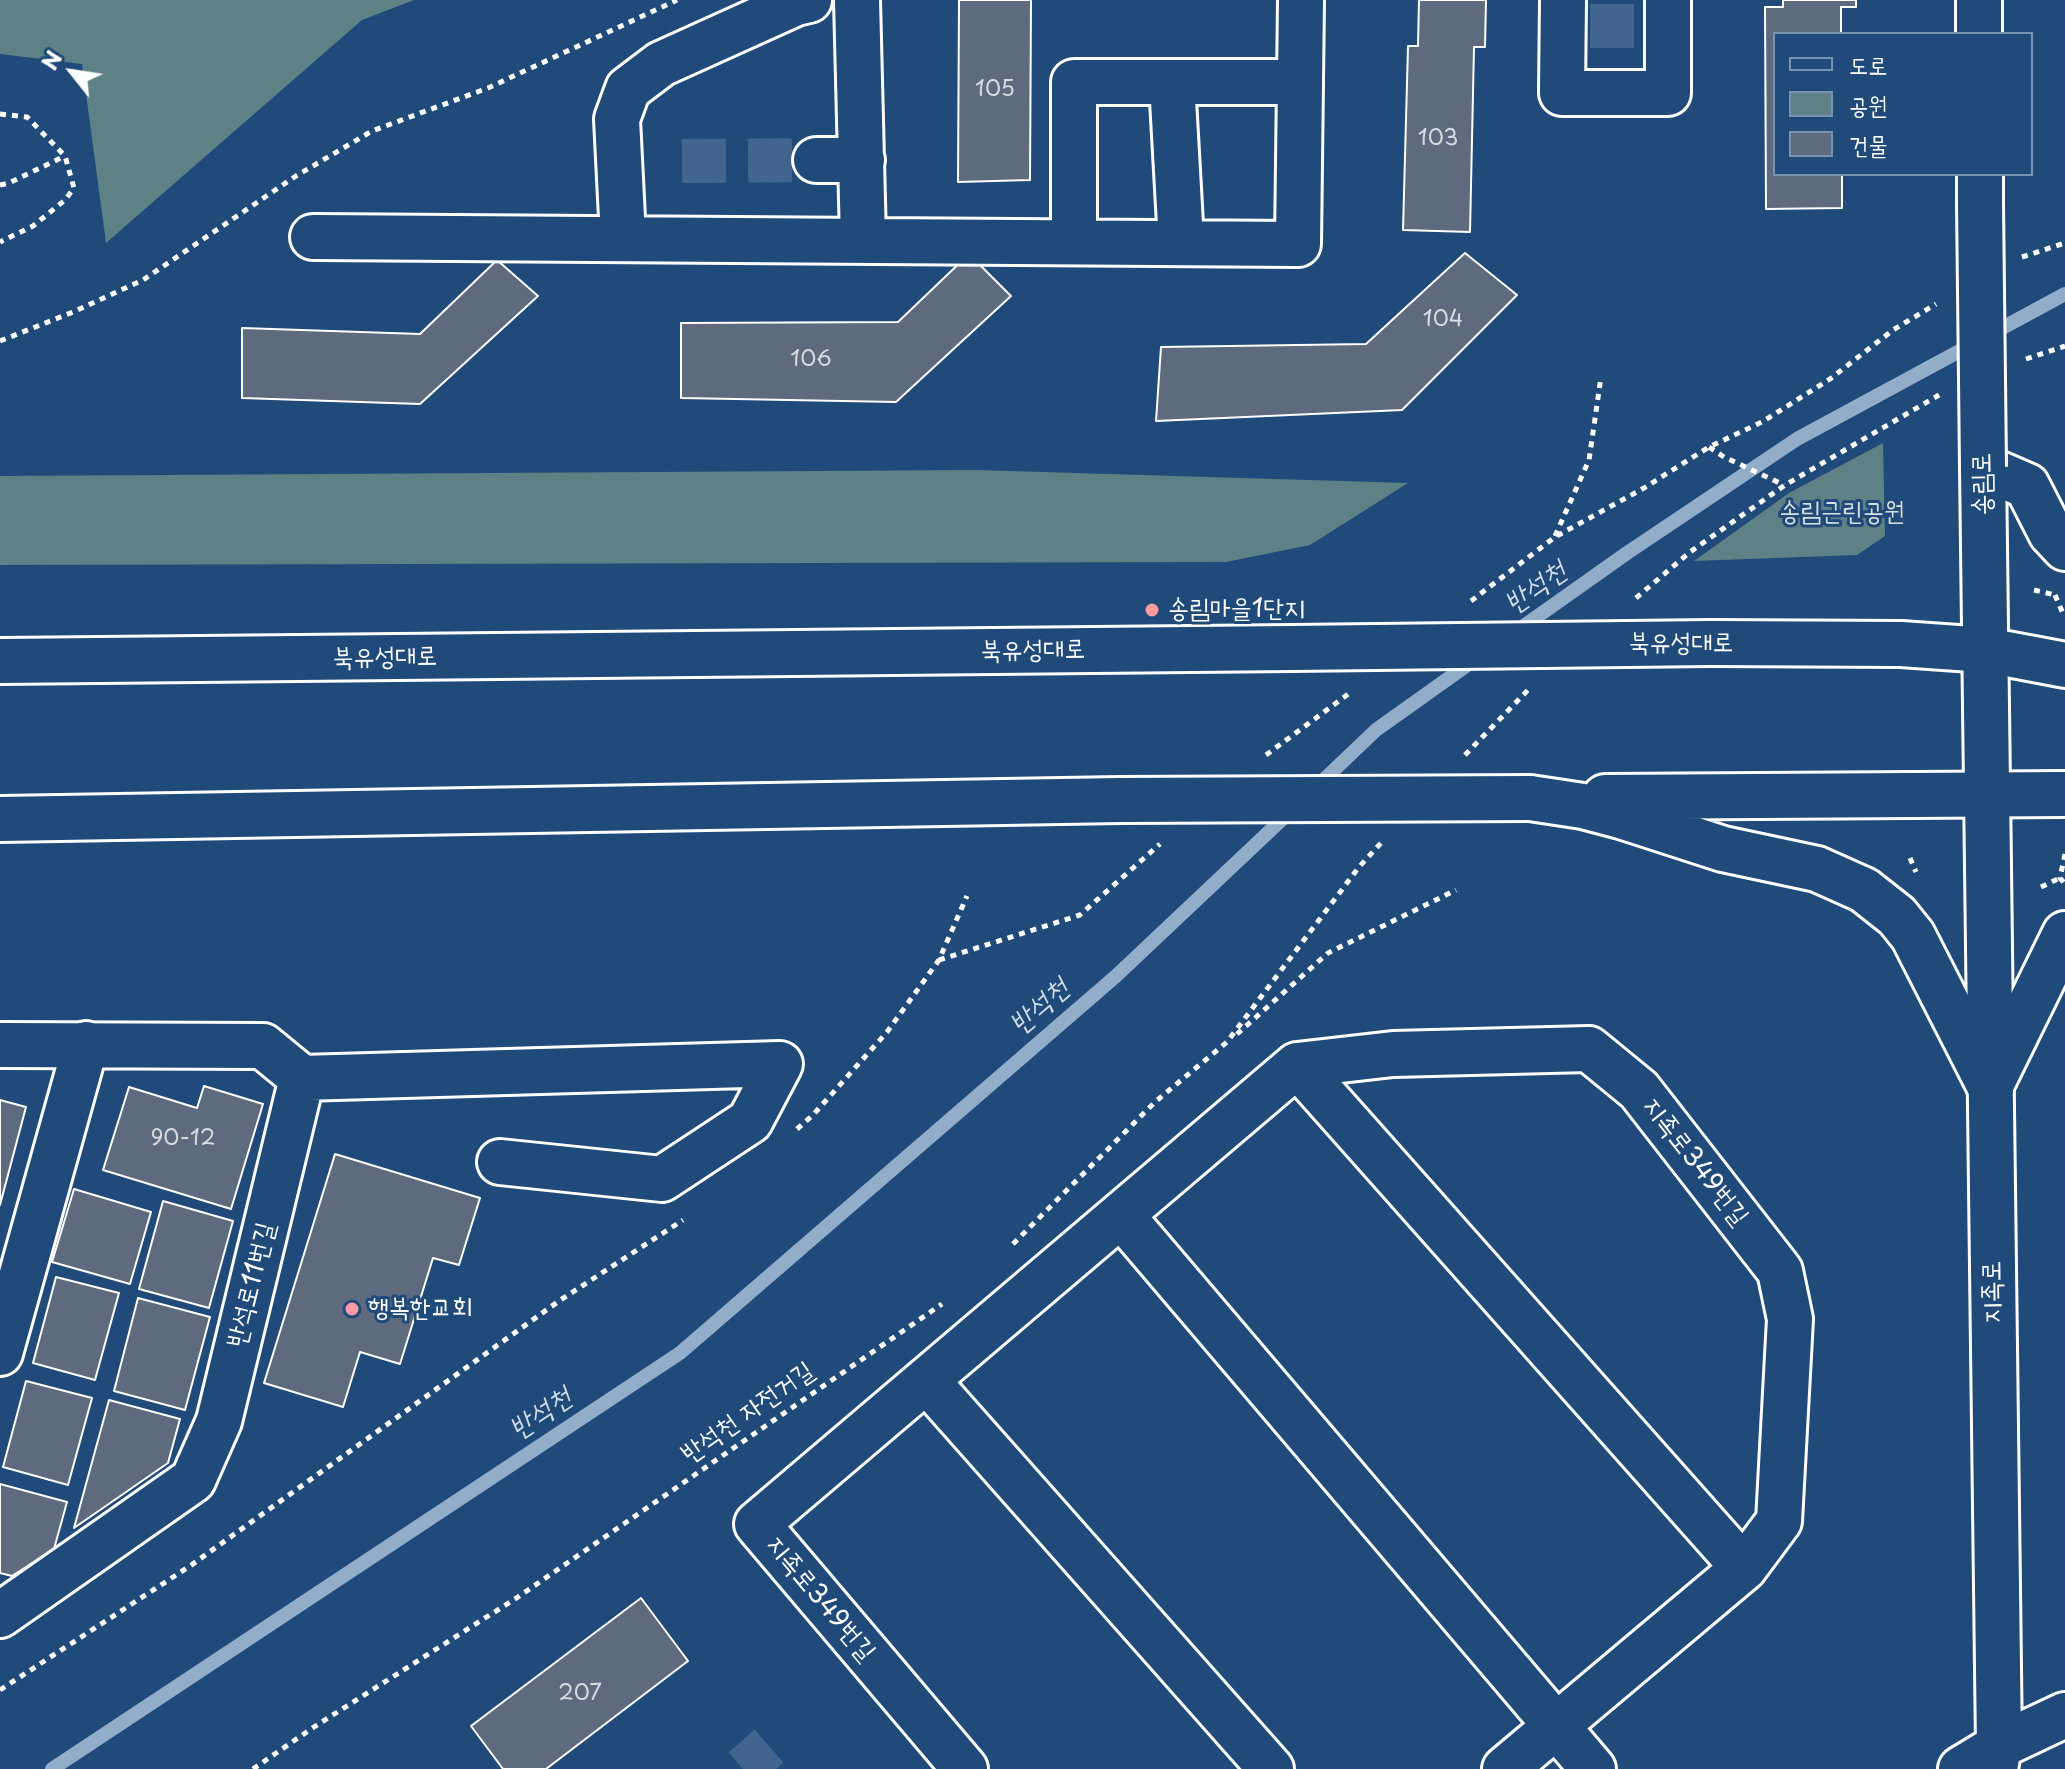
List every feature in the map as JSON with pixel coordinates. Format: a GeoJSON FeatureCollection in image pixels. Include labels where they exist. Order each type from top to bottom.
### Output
{"type":"FeatureCollection","features":[{"type":"Feature","properties":{"kind":"street"},"geometry":{"type":"LineString","coordinates":[[623,238],[617,119],[628,89],[661,64],[796,3],[809,0]]}},
{"type":"Feature","properties":{"kind":"street"},"geometry":{"type":"LineString","coordinates":[[857,0],[863,240]]}},
{"type":"Feature","properties":{"kind":"street"},"geometry":{"type":"LineString","coordinates":[[313,237],[1298,244],[1301,0]]}},
{"type":"Feature","properties":{"kind":"street"},"geometry":{"type":"LineString","coordinates":[[1563,0],[1562,93],[1668,93],[1668,0]]}},
{"type":"Feature","properties":{"kind":"street"},"geometry":{"type":"LineString","coordinates":[[1979,0],[1979,32]]}},
{"type":"Feature","properties":{"kind":"street"},"geometry":{"type":"LineString","coordinates":[[1074,242],[1074,82],[1300,82]]}},
{"type":"Feature","properties":{"kind":"street"},"geometry":{"type":"LineString","coordinates":[[1172,82],[1181,242]]}},
{"type":"Feature","properties":{"kind":"street"},"geometry":{"type":"LineString","coordinates":[[816,160],[862,160]]}},
{"type":"Feature","properties":{"kind":"street","name":"송림로"},"geometry":{"type":"LineString","coordinates":[[1980,189],[1987,794]]}},
{"type":"Feature","properties":{"kind":"street"},"geometry":{"type":"LineString","coordinates":[[1983,467],[2027,486],[2051,533],[2065,548]]}},
{"type":"Feature","properties":{"kind":"street"},"geometry":{"type":"LineString","coordinates":[[1986,650],[2064,628]]}},
{"type":"Feature","properties":{"kind":"street","name":"북유성대로"},"geometry":{"type":"LineString","coordinates":[[0,661],[1711,643],[1901,644],[1986,650],[2065,665]]}},
{"type":"Feature","properties":{"kind":"street","name":"지족로"},"geometry":{"type":"LineString","coordinates":[[1987,794],[1997,1758]]}},
{"type":"Feature","properties":{"kind":"street"},"geometry":{"type":"LineString","coordinates":[[0,819],[1121,800],[2065,794]]}},
{"type":"Feature","properties":{"kind":"street"},"geometry":{"type":"LineString","coordinates":[[1530,798],[1583,806],[1723,849],[1817,869],[1864,890],[1897,916],[1913,936],[1990,1087]]}},
{"type":"Feature","properties":{"kind":"street"},"geometry":{"type":"LineString","coordinates":[[1990,1087],[2065,934]]}},
{"type":"Feature","properties":{"kind":"street"},"geometry":{"type":"LineString","coordinates":[[0,1353],[86,1044]]}},
{"type":"Feature","properties":{"kind":"street"},"geometry":{"type":"LineString","coordinates":[[0,1045],[263,1046],[302,1078],[780,1064],[750,1121],[662,1179],[500,1162]]}},
{"type":"Feature","properties":{"kind":"street","name":"지족로349번길"},"geometry":{"type":"LineString","coordinates":[[965,1769],[757,1524],[1297,1065],[1393,1054],[1589,1049],[1639,1090],[1780,1271],[1790,1319],[1779,1521],[1744,1568],[1505,1769]]}},
{"type":"Feature","properties":{"kind":"street"},"geometry":{"type":"LineString","coordinates":[[1297,1065],[1744,1568]]}},
{"type":"Feature","properties":{"kind":"street","name":"반석로11번길"},"geometry":{"type":"LineString","coordinates":[[0,1615],[193,1480],[219,1421],[302,1078]]}},
{"type":"Feature","properties":{"kind":"street"},"geometry":{"type":"LineString","coordinates":[[1121,1215],[1593,1769]]}},
{"type":"Feature","properties":{"kind":"street"},"geometry":{"type":"LineString","coordinates":[[927,1381],[1271,1769]]}},
{"type":"Feature","properties":{"kind":"street"},"geometry":{"type":"LineString","coordinates":[[1961,1769],[1997,1758],[2065,1715]]}},
{"type":"Feature","properties":{"kind":"path"},"geometry":{"type":"LineString","coordinates":[[0,341],[143,280],[296,176],[372,131],[488,88],[677,0]]}},
{"type":"Feature","properties":{"kind":"path"},"geometry":{"type":"LineString","coordinates":[[0,114],[27,117],[65,156],[74,188],[65,200],[33,226],[0,242]]}},
{"type":"Feature","properties":{"kind":"path"},"geometry":{"type":"LineString","coordinates":[[0,185],[65,156]]}},
{"type":"Feature","properties":{"kind":"path"},"geometry":{"type":"LineString","coordinates":[[1555,537],[1589,460],[1601,377]]}},
{"type":"Feature","properties":{"kind":"path"},"geometry":{"type":"LineString","coordinates":[[1709,447],[1785,485]]}},
{"type":"Feature","properties":{"kind":"path"},"geometry":{"type":"LineString","coordinates":[[2034,590],[2055,595],[2064,628]]}},
{"type":"Feature","properties":{"kind":"path"},"geometry":{"type":"LineString","coordinates":[[2060,878],[2065,854]]}},
{"type":"Feature","properties":{"kind":"path"},"geometry":{"type":"LineString","coordinates":[[2060,878],[2065,884]]}},
{"type":"Feature","properties":{"kind":"path"},"geometry":{"type":"LineString","coordinates":[[2041,887],[2060,878]]}},
{"type":"Feature","properties":{"kind":"path"},"geometry":{"type":"LineString","coordinates":[[1009,1248],[1155,1102],[1328,953],[1456,890]]}},
{"type":"Feature","properties":{"kind":"path"},"geometry":{"type":"LineString","coordinates":[[791,1134],[813,1115],[887,1032],[939,960],[967,896]]}},
{"type":"Feature","properties":{"kind":"path"},"geometry":{"type":"LineString","coordinates":[[0,1690],[190,1566],[559,1301],[690,1216]]}},
{"type":"Feature","properties":{"kind":"path","name":"반석천 자전거길"},"geometry":{"type":"LineString","coordinates":[[253,1769],[518,1597],[950,1299]]}},
{"type":"Feature","properties":{"kind":"green space"},"geometry":{"type":"Polygon","coordinates":[[[0,0],[414,0],[362,20],[106,243],[82,64],[0,54],[0,0]]]}},
{"type":"Feature","properties":{"kind":"green space","name":"송림근린공원"},"geometry":{"type":"Polygon","coordinates":[[[1883,443],[1885,536],[1857,555],[1694,561],[1789,493],[1883,443]]]}},
{"type":"Feature","properties":{"kind":"green space"},"geometry":{"type":"Polygon","coordinates":[[[976,470],[1408,483],[1310,545],[1226,562],[0,565],[0,476],[976,470]]]}},
{"type":"Feature","properties":{"kind":"building"},"geometry":{"type":"Polygon","coordinates":[[[959,0],[1031,0],[1030,180],[958,182],[959,0]]]}},
{"type":"Feature","properties":{"kind":"building"},"geometry":{"type":"Polygon","coordinates":[[[1419,0],[1486,0],[1485,47],[1474,47],[1470,232],[1403,230],[1408,46],[1418,46],[1419,0]]]}},
{"type":"Feature","properties":{"kind":"building"},"geometry":{"type":"Polygon","coordinates":[[[1783,0],[1856,0],[1856,7],[1841,7],[1841,32],[1773,32],[1773,176],[1842,176],[1842,208],[1766,209],[1765,7],[1783,7],[1783,0]]]}},
{"type":"Feature","properties":{"kind":"building"},"geometry":{"type":"Polygon","coordinates":[[[1465,253],[1517,295],[1402,410],[1156,421],[1161,347],[1366,344],[1465,253]]]}},
{"type":"Feature","properties":{"kind":"building"},"geometry":{"type":"Polygon","coordinates":[[[969,254],[1011,296],[896,402],[681,398],[681,323],[898,322],[969,254]]]}},
{"type":"Feature","properties":{"kind":"building"},"geometry":{"type":"Polygon","coordinates":[[[497,260],[538,296],[420,404],[242,398],[242,328],[420,334],[497,260]]]}},
{"type":"Feature","properties":{"kind":"building"},"geometry":{"type":"Polygon","coordinates":[[[204,1086],[263,1104],[231,1209],[103,1170],[129,1087],[197,1108],[204,1086]]]}},
{"type":"Feature","properties":{"kind":"building"},"geometry":{"type":"Polygon","coordinates":[[[0,1100],[26,1107],[0,1205],[0,1100]]]}},
{"type":"Feature","properties":{"kind":"building","name":"행복한교회"},"geometry":{"type":"Polygon","coordinates":[[[335,1154],[480,1198],[459,1265],[433,1258],[400,1364],[360,1352],[343,1407],[264,1383],[335,1154]]]}},
{"type":"Feature","properties":{"kind":"building"},"geometry":{"type":"Polygon","coordinates":[[[74,1189],[151,1212],[130,1284],[52,1262],[74,1189]]]}},
{"type":"Feature","properties":{"kind":"building"},"geometry":{"type":"Polygon","coordinates":[[[163,1201],[233,1221],[209,1308],[139,1289],[163,1201]]]}},
{"type":"Feature","properties":{"kind":"building"},"geometry":{"type":"Polygon","coordinates":[[[56,1277],[119,1293],[95,1380],[33,1363],[56,1277]]]}},
{"type":"Feature","properties":{"kind":"building"},"geometry":{"type":"Polygon","coordinates":[[[138,1298],[210,1317],[185,1410],[114,1391],[138,1298]]]}},
{"type":"Feature","properties":{"kind":"building"},"geometry":{"type":"Polygon","coordinates":[[[26,1381],[92,1398],[68,1485],[3,1467],[26,1381]]]}},
{"type":"Feature","properties":{"kind":"building"},"geometry":{"type":"Polygon","coordinates":[[[109,1400],[180,1419],[168,1463],[74,1528],[109,1400]]]}},
{"type":"Feature","properties":{"kind":"building"},"geometry":{"type":"Polygon","coordinates":[[[0,1484],[67,1502],[54,1549],[12,1576],[0,1573],[0,1484]]]}},
{"type":"Feature","properties":{"kind":"building"},"geometry":{"type":"Polygon","coordinates":[[[641,1598],[688,1661],[546,1769],[503,1769],[471,1726],[641,1598]]]}},
{"type":"Feature","properties":{"kind":"waterway","name":"반석천"},"geometry":{"type":"LineString","coordinates":[[1514,633],[1797,439],[2065,294]]}},
{"type":"Feature","properties":{"kind":"waterway","name":"반석천"},"geometry":{"type":"LineString","coordinates":[[1313,790],[1376,730],[1477,658]]}},
{"type":"Feature","properties":{"kind":"waterway","name":"반석천"},"geometry":{"type":"LineString","coordinates":[[52,1769],[680,1353],[1116,976],[1292,810]]}},
{"type":"Feature","properties":{"kind":"tunnel"},"geometry":{"type":"LineString","coordinates":[[1612,0],[1612,48]]}},
{"type":"Feature","properties":{"kind":"tunnel"},"geometry":{"type":"LineString","coordinates":[[682,161],[816,160]]}},
{"type":"Feature","properties":{"kind":"tunnel"},"geometry":{"type":"LineString","coordinates":[[743,1769],[769,1746]]}},
{"type":"Feature","properties":{"kind":"place","name":"송림마을1단지"},"geometry":{"type":"Point","coordinates":[1152,610]}},
{"type":"Feature","properties":{"kind":"place","name":"행복한교회"},"geometry":{"type":"Point","coordinates":[352,1309]}}]}
